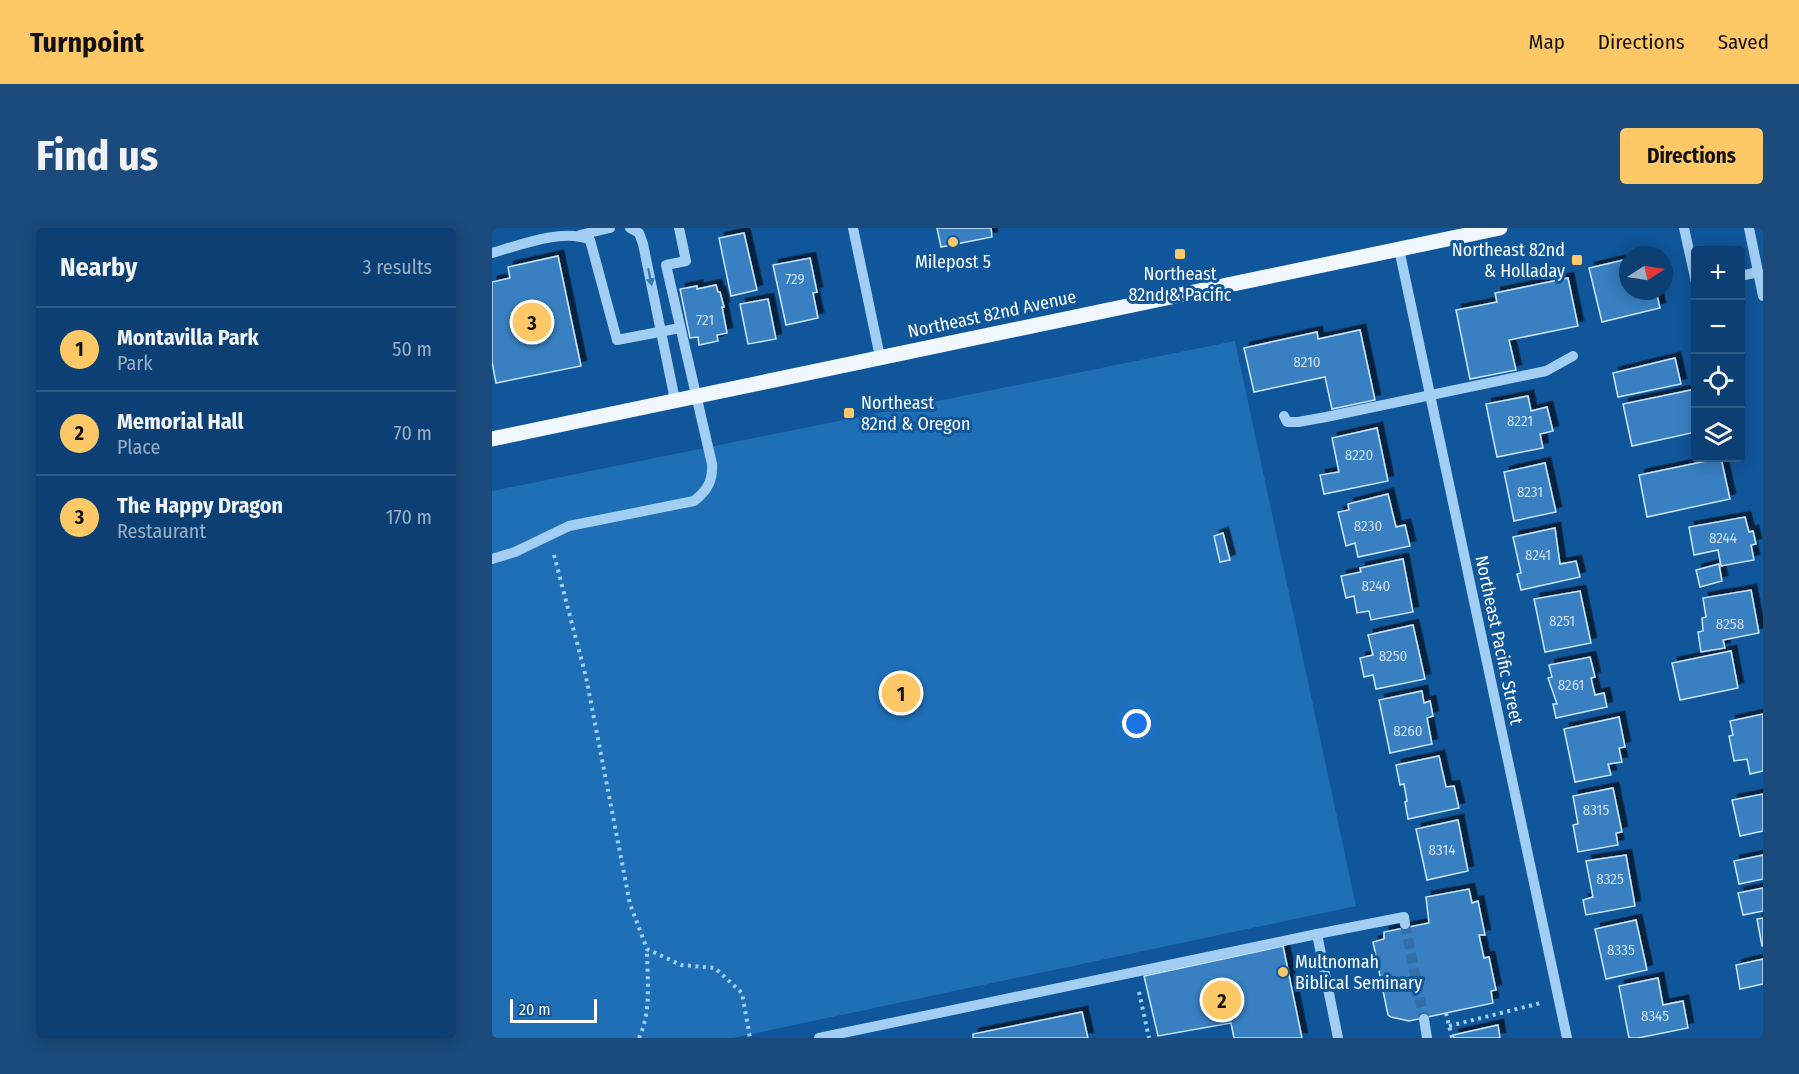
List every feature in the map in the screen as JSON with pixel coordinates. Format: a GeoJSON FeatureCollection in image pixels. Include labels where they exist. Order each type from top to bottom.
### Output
{"type":"FeatureCollection","features":[{"type":"Feature","properties":{"kind":"main road","name":"Northeast 82nd Avenue"},"geometry":{"type":"LineString","coordinates":[[492,439],[1496,228]]}},
{"type":"Feature","properties":{"kind":"street"},"geometry":{"type":"LineString","coordinates":[[492,253],[563,235],[580,235],[610,228]]}},
{"type":"Feature","properties":{"kind":"street"},"geometry":{"type":"LineString","coordinates":[[630,228],[639,233],[643,244],[675,400]]}},
{"type":"Feature","properties":{"kind":"street"},"geometry":{"type":"LineString","coordinates":[[492,559],[515,552],[569,526],[688,503],[701,496],[710,483],[712,464],[666,265],[686,261],[679,228]]}},
{"type":"Feature","properties":{"kind":"street"},"geometry":{"type":"LineString","coordinates":[[853,228],[880,357]]}},
{"type":"Feature","properties":{"kind":"street"},"geometry":{"type":"LineString","coordinates":[[1684,228],[1691,262]]}},
{"type":"Feature","properties":{"kind":"street"},"geometry":{"type":"LineString","coordinates":[[1749,228],[1763,296]]}},
{"type":"Feature","properties":{"kind":"street"},"geometry":{"type":"LineString","coordinates":[[580,235],[590,240],[617,340],[680,328]]}},
{"type":"Feature","properties":{"kind":"street","name":"Northeast Pacific Street"},"geometry":{"type":"LineString","coordinates":[[1399,249],[1567,1038]]}},
{"type":"Feature","properties":{"kind":"street"},"geometry":{"type":"LineString","coordinates":[[1745,275],[1758,272]]}},
{"type":"Feature","properties":{"kind":"street"},"geometry":{"type":"LineString","coordinates":[[1284,416],[1287,422],[1298,422],[1430,396],[1546,371],[1573,356]]}},
{"type":"Feature","properties":{"kind":"street"},"geometry":{"type":"LineString","coordinates":[[819,1038],[1404,917],[1405,924]]}},
{"type":"Feature","properties":{"kind":"street"},"geometry":{"type":"LineString","coordinates":[[1317,934],[1338,1038]]}},
{"type":"Feature","properties":{"kind":"street"},"geometry":{"type":"LineString","coordinates":[[1424,1019],[1427,1038]]}},
{"type":"Feature","properties":{"kind":"path"},"geometry":{"type":"LineString","coordinates":[[546,537],[552,548],[586,677],[630,904],[647,949],[648,1004],[639,1038]]}},
{"type":"Feature","properties":{"kind":"path"},"geometry":{"type":"LineString","coordinates":[[647,949],[681,965],[715,968],[742,993],[750,1038]]}},
{"type":"Feature","properties":{"kind":"path"},"geometry":{"type":"LineString","coordinates":[[1136,972],[1149,1038]]}},
{"type":"Feature","properties":{"kind":"path"},"geometry":{"type":"LineString","coordinates":[[1449,1026],[1558,1000]]}},
{"type":"Feature","properties":{"kind":"path"},"geometry":{"type":"LineString","coordinates":[[1446,1013],[1452,1038]]}},
{"type":"Feature","properties":{"kind":"shaded area"},"geometry":{"type":"Polygon","coordinates":[[[1235,341],[1356,906],[733,1038],[492,1038],[492,491],[1235,341]]]}},
{"type":"Feature","properties":{"kind":"building","name":"Milepost 5"},"geometry":{"type":"Polygon","coordinates":[[[937,228],[991,228],[992,237],[941,247],[937,228]]]}},
{"type":"Feature","properties":{"kind":"building"},"geometry":{"type":"Polygon","coordinates":[[[744,233],[757,290],[731,296],[719,238],[744,233]]]}},
{"type":"Feature","properties":{"kind":"building"},"geometry":{"type":"Polygon","coordinates":[[[558,256],[581,366],[496,383],[492,362],[492,282],[510,278],[508,267],[558,256]]]}},
{"type":"Feature","properties":{"kind":"building"},"geometry":{"type":"Polygon","coordinates":[[[810,258],[817,292],[813,293],[818,318],[786,325],[773,265],[810,258]]]}},
{"type":"Feature","properties":{"kind":"building"},"geometry":{"type":"Polygon","coordinates":[[[1619,261],[1619,300],[1658,300],[1660,308],[1602,322],[1589,268],[1619,261]]]}},
{"type":"Feature","properties":{"kind":"building"},"geometry":{"type":"Polygon","coordinates":[[[1568,278],[1578,326],[1509,340],[1516,370],[1470,379],[1456,310],[1497,302],[1495,293],[1568,278]]]}},
{"type":"Feature","properties":{"kind":"building"},"geometry":{"type":"Polygon","coordinates":[[[716,285],[724,307],[722,307],[727,333],[717,335],[718,341],[699,345],[698,337],[690,338],[680,289],[697,286],[697,289],[716,285]]]}},
{"type":"Feature","properties":{"kind":"building"},"geometry":{"type":"Polygon","coordinates":[[[768,299],[776,339],[748,344],[740,304],[768,299]]]}},
{"type":"Feature","properties":{"kind":"building"},"geometry":{"type":"Polygon","coordinates":[[[1360,330],[1375,400],[1332,409],[1325,377],[1254,392],[1244,348],[1317,332],[1318,339],[1360,330]]]}},
{"type":"Feature","properties":{"kind":"building"},"geometry":{"type":"Polygon","coordinates":[[[1675,358],[1681,384],[1618,397],[1613,373],[1675,358]]]}},
{"type":"Feature","properties":{"kind":"building"},"geometry":{"type":"Polygon","coordinates":[[[1691,390],[1691,433],[1632,446],[1623,404],[1691,390]]]}},
{"type":"Feature","properties":{"kind":"building"},"geometry":{"type":"Polygon","coordinates":[[[1528,396],[1531,411],[1547,407],[1553,431],[1540,434],[1543,448],[1497,457],[1486,404],[1528,396]]]}},
{"type":"Feature","properties":{"kind":"building"},"geometry":{"type":"Polygon","coordinates":[[[1377,428],[1388,481],[1324,494],[1320,475],[1339,472],[1332,438],[1377,428]]]}},
{"type":"Feature","properties":{"kind":"building"},"geometry":{"type":"Polygon","coordinates":[[[1702,462],[1722,462],[1730,499],[1647,517],[1639,475],[1702,462]]]}},
{"type":"Feature","properties":{"kind":"building"},"geometry":{"type":"Polygon","coordinates":[[[1545,463],[1556,512],[1514,521],[1504,472],[1545,463]]]}},
{"type":"Feature","properties":{"kind":"building"},"geometry":{"type":"Polygon","coordinates":[[[1388,494],[1396,527],[1405,525],[1410,546],[1358,557],[1355,543],[1346,546],[1338,512],[1349,510],[1348,504],[1388,494]]]}},
{"type":"Feature","properties":{"kind":"building"},"geometry":{"type":"Polygon","coordinates":[[[1745,517],[1749,532],[1753,531],[1756,544],[1751,545],[1754,560],[1721,566],[1718,550],[1694,555],[1689,527],[1745,517]]]}},
{"type":"Feature","properties":{"kind":"building"},"geometry":{"type":"Polygon","coordinates":[[[1555,528],[1560,564],[1576,561],[1580,577],[1521,590],[1517,574],[1521,573],[1513,537],[1555,528]]]}},
{"type":"Feature","properties":{"kind":"building"},"geometry":{"type":"Polygon","coordinates":[[[1223,533],[1230,560],[1220,562],[1214,536],[1223,533]]]}},
{"type":"Feature","properties":{"kind":"building"},"geometry":{"type":"Polygon","coordinates":[[[1403,559],[1413,612],[1371,620],[1369,611],[1357,613],[1354,596],[1346,598],[1341,576],[1361,572],[1360,568],[1403,559]]]}},
{"type":"Feature","properties":{"kind":"building"},"geometry":{"type":"Polygon","coordinates":[[[1719,564],[1722,581],[1700,587],[1696,570],[1719,564]]]}},
{"type":"Feature","properties":{"kind":"building"},"geometry":{"type":"Polygon","coordinates":[[[1751,590],[1759,633],[1723,640],[1725,648],[1701,652],[1698,632],[1703,631],[1702,618],[1706,617],[1703,598],[1751,590]]]}},
{"type":"Feature","properties":{"kind":"building"},"geometry":{"type":"Polygon","coordinates":[[[1580,591],[1591,643],[1545,652],[1534,599],[1580,591]]]}},
{"type":"Feature","properties":{"kind":"building"},"geometry":{"type":"Polygon","coordinates":[[[1413,625],[1425,679],[1376,689],[1373,675],[1364,677],[1360,658],[1373,655],[1368,635],[1413,625]]]}},
{"type":"Feature","properties":{"kind":"building"},"geometry":{"type":"Polygon","coordinates":[[[1731,651],[1738,688],[1680,700],[1672,663],[1731,651]]]}},
{"type":"Feature","properties":{"kind":"building"},"geometry":{"type":"Polygon","coordinates":[[[1590,657],[1595,677],[1591,678],[1595,695],[1604,693],[1607,707],[1556,718],[1553,704],[1557,704],[1548,678],[1552,677],[1549,665],[1590,657]]]}},
{"type":"Feature","properties":{"kind":"building"},"geometry":{"type":"Polygon","coordinates":[[[1422,691],[1424,703],[1430,701],[1433,716],[1427,718],[1432,744],[1390,753],[1379,700],[1422,691]]]}},
{"type":"Feature","properties":{"kind":"building"},"geometry":{"type":"Polygon","coordinates":[[[1763,714],[1763,771],[1750,774],[1747,759],[1734,761],[1729,736],[1733,735],[1730,721],[1763,714]]]}},
{"type":"Feature","properties":{"kind":"building"},"geometry":{"type":"Polygon","coordinates":[[[1619,717],[1625,747],[1619,748],[1622,762],[1608,764],[1611,775],[1575,782],[1564,729],[1619,717]]]}},
{"type":"Feature","properties":{"kind":"building"},"geometry":{"type":"Polygon","coordinates":[[[1439,756],[1446,787],[1454,786],[1459,808],[1408,819],[1404,784],[1400,785],[1396,765],[1439,756]]]}},
{"type":"Feature","properties":{"kind":"building"},"geometry":{"type":"Polygon","coordinates":[[[1613,788],[1622,832],[1616,833],[1618,845],[1578,852],[1573,825],[1578,824],[1573,796],[1613,788]]]}},
{"type":"Feature","properties":{"kind":"building"},"geometry":{"type":"Polygon","coordinates":[[[1763,794],[1763,831],[1740,836],[1732,800],[1763,794]]]}},
{"type":"Feature","properties":{"kind":"building"},"geometry":{"type":"Polygon","coordinates":[[[1458,820],[1468,871],[1427,880],[1416,829],[1458,820]]]}},
{"type":"Feature","properties":{"kind":"building"},"geometry":{"type":"Polygon","coordinates":[[[1626,855],[1635,906],[1586,915],[1583,900],[1593,897],[1586,861],[1626,855]]]}},
{"type":"Feature","properties":{"kind":"building"},"geometry":{"type":"Polygon","coordinates":[[[1763,855],[1763,879],[1739,884],[1734,861],[1763,855]]]}},
{"type":"Feature","properties":{"kind":"building"},"geometry":{"type":"Polygon","coordinates":[[[1763,888],[1763,911],[1743,915],[1738,893],[1763,888]]]}},
{"type":"Feature","properties":{"kind":"building"},"geometry":{"type":"Polygon","coordinates":[[[1469,889],[1472,903],[1478,901],[1485,935],[1479,935],[1484,958],[1489,957],[1496,990],[1491,991],[1493,1003],[1409,1021],[1391,1017],[1388,1015],[1373,942],[1384,939],[1384,932],[1429,923],[1426,897],[1469,889]]]}},
{"type":"Feature","properties":{"kind":"building"},"geometry":{"type":"Polygon","coordinates":[[[1763,918],[1763,946],[1762,946],[1757,919],[1763,918]]]}},
{"type":"Feature","properties":{"kind":"building"},"geometry":{"type":"Polygon","coordinates":[[[1636,920],[1647,970],[1606,979],[1595,929],[1636,920]]]}},
{"type":"Feature","properties":{"kind":"building"},"geometry":{"type":"Polygon","coordinates":[[[1283,946],[1302,1038],[1234,1038],[1231,1023],[1158,1036],[1144,976],[1283,946]]]}},
{"type":"Feature","properties":{"kind":"building"},"geometry":{"type":"Polygon","coordinates":[[[1763,959],[1763,984],[1740,989],[1736,965],[1763,959]]]}},
{"type":"Feature","properties":{"kind":"building"},"geometry":{"type":"Polygon","coordinates":[[[1658,978],[1663,1005],[1683,1001],[1688,1028],[1629,1038],[1619,986],[1658,978]]]}},
{"type":"Feature","properties":{"kind":"building"},"geometry":{"type":"Polygon","coordinates":[[[1082,1012],[1088,1038],[973,1038],[973,1034],[1082,1012]]]}},
{"type":"Feature","properties":{"kind":"building"},"geometry":{"type":"Polygon","coordinates":[[[1498,1025],[1500,1038],[1454,1038],[1453,1035],[1498,1025]]]}},
{"type":"Feature","properties":{"kind":"tunnel"},"geometry":{"type":"LineString","coordinates":[[1405,924],[1424,1019]]}},
{"type":"Feature","properties":{"kind":"place","name":"Milepost 5"},"geometry":{"type":"Point","coordinates":[953,242]}},
{"type":"Feature","properties":{"kind":"place","name":"Northeast 82nd & Pacific"},"geometry":{"type":"Point","coordinates":[1180,254]}},
{"type":"Feature","properties":{"kind":"place","name":"Northeast 82nd & Holladay"},"geometry":{"type":"Point","coordinates":[1577,260]}},
{"type":"Feature","properties":{"kind":"place","name":"The Happy Dragon"},"geometry":{"type":"Point","coordinates":[532,322]}},
{"type":"Feature","properties":{"kind":"place","name":"Northeast 82nd & Oregon"},"geometry":{"type":"Point","coordinates":[849,413]}},
{"type":"Feature","properties":{"kind":"place","name":"Montavilla Park"},"geometry":{"type":"Point","coordinates":[901,693]}},
{"type":"Feature","properties":{"kind":"place","name":"Multnomah Biblical Seminary"},"geometry":{"type":"Point","coordinates":[1283,972]}},
{"type":"Feature","properties":{"kind":"place","name":"Memorial Hall"},"geometry":{"type":"Point","coordinates":[1222,1000]}}]}
